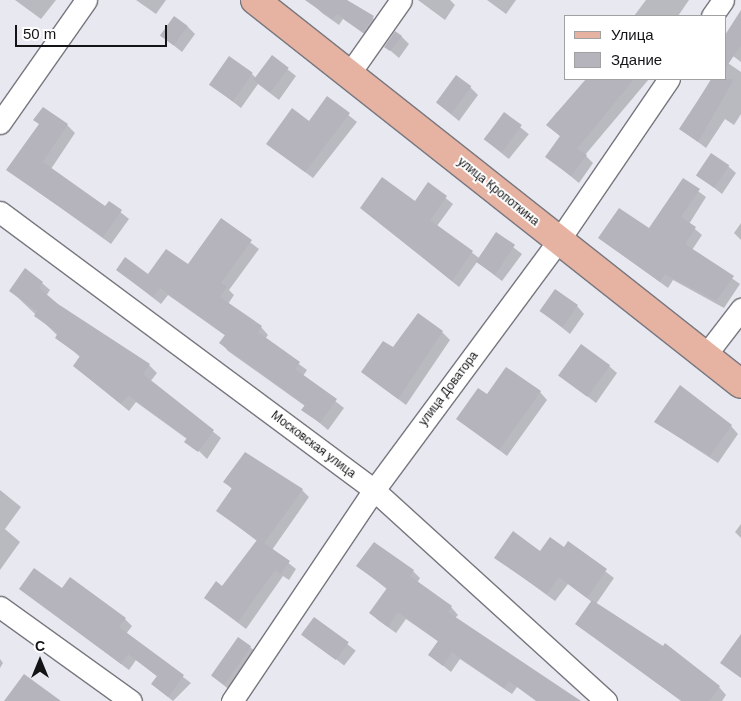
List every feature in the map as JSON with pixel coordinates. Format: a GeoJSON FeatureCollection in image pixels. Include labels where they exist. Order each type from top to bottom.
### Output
{"type":"FeatureCollection","features":[{"type":"Feature","properties":{"kind":"main road","name":"улица Кропоткина"},"geometry":{"type":"LineString","coordinates":[[256,0],[704,357],[741,384]]}},
{"type":"Feature","properties":{"kind":"street"},"geometry":{"type":"LineString","coordinates":[[0,123],[86,0]]}},
{"type":"Feature","properties":{"kind":"street"},"geometry":{"type":"LineString","coordinates":[[350,74],[401,0]]}},
{"type":"Feature","properties":{"kind":"street"},"geometry":{"type":"LineString","coordinates":[[713,15],[723,0]]}},
{"type":"Feature","properties":{"kind":"street","name":"улица Доватора"},"geometry":{"type":"LineString","coordinates":[[232,701],[374,490],[559,240],[668,80]]}},
{"type":"Feature","properties":{"kind":"street","name":"Московская улица"},"geometry":{"type":"LineString","coordinates":[[0,212],[374,490],[606,701]]}},
{"type":"Feature","properties":{"kind":"street"},"geometry":{"type":"LineString","coordinates":[[704,357],[741,309]]}},
{"type":"Feature","properties":{"kind":"street"},"geometry":{"type":"LineString","coordinates":[[0,607],[131,701]]}},
{"type":"Feature","properties":{"kind":"building"},"geometry":{"type":"Polygon","coordinates":[[[305,0],[347,0],[374,16],[363,32],[337,14],[332,19],[305,0]]]}},
{"type":"Feature","properties":{"kind":"building"},"geometry":{"type":"Polygon","coordinates":[[[741,10],[741,45],[726,68],[726,33],[741,10]]]}},
{"type":"Feature","properties":{"kind":"building"},"geometry":{"type":"Polygon","coordinates":[[[174,16],[188,26],[174,45],[160,35],[174,16]]]}},
{"type":"Feature","properties":{"kind":"building"},"geometry":{"type":"Polygon","coordinates":[[[395,31],[402,36],[390,51],[384,47],[395,31]]]}},
{"type":"Feature","properties":{"kind":"building"},"geometry":{"type":"Polygon","coordinates":[[[272,55],[289,68],[270,92],[253,80],[272,55]]]}},
{"type":"Feature","properties":{"kind":"building"},"geometry":{"type":"Polygon","coordinates":[[[229,56],[253,73],[233,101],[209,85],[229,56]]]}},
{"type":"Feature","properties":{"kind":"building"},"geometry":{"type":"Polygon","coordinates":[[[456,75],[471,86],[451,114],[436,103],[456,75]]]}},
{"type":"Feature","properties":{"kind":"building"},"geometry":{"type":"Polygon","coordinates":[[[734,79],[698,142],[679,129],[711,80],[734,79]]]}},
{"type":"Feature","properties":{"kind":"building"},"geometry":{"type":"Polygon","coordinates":[[[585,80],[633,80],[577,149],[587,155],[571,176],[545,157],[560,136],[546,125],[585,80]]]}},
{"type":"Feature","properties":{"kind":"building"},"geometry":{"type":"Polygon","coordinates":[[[327,96],[350,113],[305,172],[266,144],[292,108],[309,121],[327,96]]]}},
{"type":"Feature","properties":{"kind":"building"},"geometry":{"type":"Polygon","coordinates":[[[43,107],[68,124],[43,162],[105,206],[109,201],[122,210],[103,237],[6,170],[39,124],[33,120],[43,107]]]}},
{"type":"Feature","properties":{"kind":"building"},"geometry":{"type":"Polygon","coordinates":[[[504,112],[522,125],[502,152],[484,140],[504,112]]]}},
{"type":"Feature","properties":{"kind":"building"},"geometry":{"type":"Polygon","coordinates":[[[711,153],[729,165],[714,188],[696,175],[711,153]]]}},
{"type":"Feature","properties":{"kind":"building"},"geometry":{"type":"Polygon","coordinates":[[[382,177],[415,201],[428,182],[447,196],[430,220],[473,251],[452,281],[360,208],[382,177]]]}},
{"type":"Feature","properties":{"kind":"building"},"geometry":{"type":"Polygon","coordinates":[[[683,178],[700,189],[681,217],[696,227],[685,244],[734,276],[716,301],[665,274],[660,282],[598,238],[619,208],[649,228],[683,178]]]}},
{"type":"Feature","properties":{"kind":"building"},"geometry":{"type":"Polygon","coordinates":[[[221,218],[252,240],[221,283],[227,287],[220,297],[262,326],[258,332],[300,362],[295,369],[337,399],[320,423],[301,410],[305,405],[219,343],[225,335],[160,288],[153,297],[116,270],[125,257],[148,274],[166,249],[188,264],[221,218]]]}},
{"type":"Feature","properties":{"kind":"building"},"geometry":{"type":"Polygon","coordinates":[[[496,232],[515,245],[495,275],[476,262],[496,232]]]}},
{"type":"Feature","properties":{"kind":"building"},"geometry":{"type":"Polygon","coordinates":[[[25,268],[43,282],[39,288],[58,304],[150,364],[143,374],[214,430],[198,452],[184,442],[187,438],[128,395],[121,404],[73,366],[80,356],[55,338],[58,333],[34,316],[37,311],[9,291],[25,268]]]}},
{"type":"Feature","properties":{"kind":"building"},"geometry":{"type":"Polygon","coordinates":[[[555,289],[578,305],[562,327],[540,311],[555,289]]]}},
{"type":"Feature","properties":{"kind":"building"},"geometry":{"type":"Polygon","coordinates":[[[418,313],[443,331],[398,399],[361,372],[383,341],[393,347],[418,313]]]}},
{"type":"Feature","properties":{"kind":"building"},"geometry":{"type":"Polygon","coordinates":[[[581,344],[610,365],[587,397],[558,376],[581,344]]]}},
{"type":"Feature","properties":{"kind":"building"},"geometry":{"type":"Polygon","coordinates":[[[506,367],[541,391],[499,450],[456,419],[478,388],[487,394],[506,367]]]}},
{"type":"Feature","properties":{"kind":"building"},"geometry":{"type":"Polygon","coordinates":[[[680,385],[732,425],[710,456],[654,422],[680,385]]]}},
{"type":"Feature","properties":{"kind":"building"},"geometry":{"type":"Polygon","coordinates":[[[245,452],[303,489],[264,543],[290,561],[281,574],[275,570],[238,622],[204,598],[216,581],[222,586],[257,540],[216,511],[232,488],[223,482],[245,452]]]}},
{"type":"Feature","properties":{"kind":"building"},"geometry":{"type":"Polygon","coordinates":[[[513,531],[540,551],[550,537],[564,547],[568,541],[607,569],[587,598],[559,577],[547,594],[494,558],[513,531]]]}},
{"type":"Feature","properties":{"kind":"building"},"geometry":{"type":"Polygon","coordinates":[[[374,542],[414,570],[410,576],[452,606],[448,612],[581,701],[537,701],[509,681],[504,688],[452,652],[443,666],[428,655],[438,641],[398,612],[388,627],[369,613],[387,588],[356,566],[374,542]]]}},
{"type":"Feature","properties":{"kind":"building"},"geometry":{"type":"Polygon","coordinates":[[[34,568],[62,588],[70,577],[126,618],[119,627],[184,675],[168,697],[151,684],[157,676],[128,654],[121,664],[19,589],[34,568]]]}},
{"type":"Feature","properties":{"kind":"building"},"geometry":{"type":"Polygon","coordinates":[[[592,600],[663,646],[665,643],[720,686],[709,701],[682,701],[575,624],[592,600]]]}},
{"type":"Feature","properties":{"kind":"building"},"geometry":{"type":"Polygon","coordinates":[[[314,617],[349,642],[336,660],[301,635],[314,617]]]}},
{"type":"Feature","properties":{"kind":"building"},"geometry":{"type":"Polygon","coordinates":[[[741,634],[741,678],[720,663],[741,634]]]}},
{"type":"Feature","properties":{"kind":"building"},"geometry":{"type":"Polygon","coordinates":[[[238,637],[251,646],[224,685],[211,676],[238,637]]]}},
{"type":"Feature","properties":{"kind":"building"},"geometry":{"type":"Polygon","coordinates":[[[24,674],[61,701],[4,701],[24,674]]]}}]}
